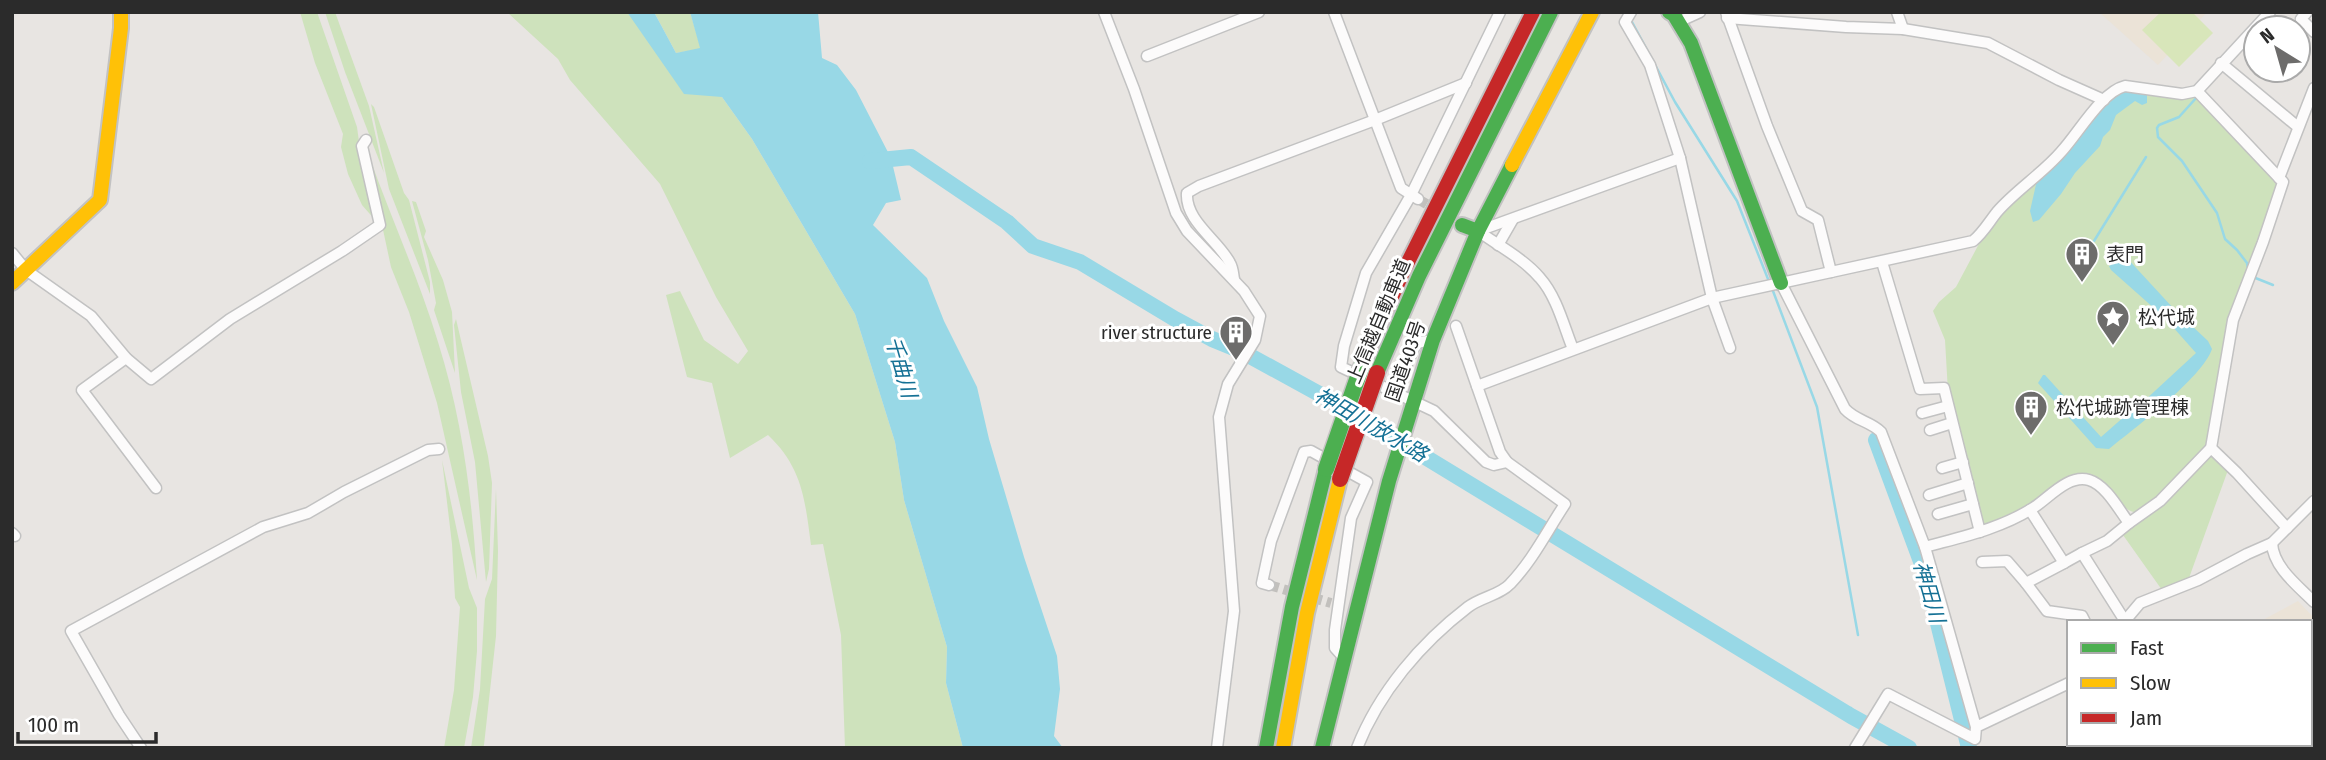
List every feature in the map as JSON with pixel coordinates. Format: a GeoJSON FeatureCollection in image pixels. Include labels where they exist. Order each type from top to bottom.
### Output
{"type":"FeatureCollection","features":[{"type":"Feature","properties":{"kind":"main road"},"geometry":{"type":"LineString","coordinates":[[12,283],[100,200],[121,12]]}},
{"type":"Feature","properties":{"kind":"main road","name":"上信越自動車道"},"geometry":{"type":"LineString","coordinates":[[1264,748],[1297,577],[1404,270],[1533,12]]}},
{"type":"Feature","properties":{"kind":"main road","name":"上信越自動車道"},"geometry":{"type":"LineString","coordinates":[[1370,369],[1551,12]]}},
{"type":"Feature","properties":{"kind":"main road","name":"国道403号"},"geometry":{"type":"LineString","coordinates":[[1322,748],[1389,481],[1433,340],[1478,231],[1592,12]]}},
{"type":"Feature","properties":{"kind":"main road"},"geometry":{"type":"LineString","coordinates":[[1673,17],[1691,43],[1781,283]]}},
{"type":"Feature","properties":{"kind":"main road"},"geometry":{"type":"LineString","coordinates":[[1462,225],[1478,231]]}},
{"type":"Feature","properties":{"kind":"main road","name":"上信越自動車道"},"geometry":{"type":"LineString","coordinates":[[1283,748],[1297,659],[1333,474]]}},
{"type":"Feature","properties":{"kind":"street"},"geometry":{"type":"LineString","coordinates":[[1104,12],[1134,89],[1176,213],[1187,231],[1235,281],[1260,316],[1255,340],[1228,384],[1219,417],[1234,611],[1217,748]]}},
{"type":"Feature","properties":{"kind":"street"},"geometry":{"type":"LineString","coordinates":[[1147,56],[1259,12]]}},
{"type":"Feature","properties":{"kind":"street"},"geometry":{"type":"LineString","coordinates":[[1334,12],[1401,188],[1415,197]]}},
{"type":"Feature","properties":{"kind":"street"},"geometry":{"type":"LineString","coordinates":[[1500,12],[1415,197],[1366,274],[1344,346],[1341,367],[1397,394],[1412,408],[1434,411],[1486,462],[1494,465],[1507,461]]}},
{"type":"Feature","properties":{"kind":"street"},"geometry":{"type":"LineString","coordinates":[[1631,12],[1625,22],[1650,65],[1680,158],[1712,298],[1730,348]]}},
{"type":"Feature","properties":{"kind":"street"},"geometry":{"type":"LineString","coordinates":[[1673,17],[1700,12]]}},
{"type":"Feature","properties":{"kind":"street"},"geometry":{"type":"LineString","coordinates":[[1897,12],[1903,29]]}},
{"type":"Feature","properties":{"kind":"street"},"geometry":{"type":"LineString","coordinates":[[1476,386],[1712,298],[1972,241],[1997,212],[2060,154],[2104,100],[2119,87],[2182,94],[2197,91],[2225,66],[2270,12]]}},
{"type":"Feature","properties":{"kind":"street"},"geometry":{"type":"LineString","coordinates":[[2307,12],[2301,19],[2314,32]]}},
{"type":"Feature","properties":{"kind":"street"},"geometry":{"type":"LineString","coordinates":[[1831,272],[1818,220],[1802,211],[1766,126],[1726,15],[1846,27],[1903,29],[1988,43],[2104,100]]}},
{"type":"Feature","properties":{"kind":"street"},"geometry":{"type":"LineString","coordinates":[[2225,66],[2298,127]]}},
{"type":"Feature","properties":{"kind":"street"},"geometry":{"type":"LineString","coordinates":[[1235,281],[1231,264],[1192,213],[1186,201],[1187,193],[1199,186],[1466,83]]}},
{"type":"Feature","properties":{"kind":"street"},"geometry":{"type":"LineString","coordinates":[[2279,178],[2314,89]]}},
{"type":"Feature","properties":{"kind":"street"},"geometry":{"type":"LineString","coordinates":[[2026,583],[2107,541],[2160,501],[2211,449],[2233,320],[2283,182],[2197,91]]}},
{"type":"Feature","properties":{"kind":"street"},"geometry":{"type":"LineString","coordinates":[[12,253],[26,270],[91,316],[125,358],[151,379],[230,319],[380,225],[362,146],[366,140]]}},
{"type":"Feature","properties":{"kind":"street"},"geometry":{"type":"LineString","coordinates":[[1478,231],[1680,158]]}},
{"type":"Feature","properties":{"kind":"street"},"geometry":{"type":"LineString","coordinates":[[1498,245],[1513,219]]}},
{"type":"Feature","properties":{"kind":"street"},"geometry":{"type":"LineString","coordinates":[[1478,231],[1541,279],[1553,299],[1573,349]]}},
{"type":"Feature","properties":{"kind":"street"},"geometry":{"type":"LineString","coordinates":[[1882,262],[1920,388],[1944,388],[1980,532]]}},
{"type":"Feature","properties":{"kind":"street"},"geometry":{"type":"LineString","coordinates":[[1781,283],[1845,409],[1853,418],[1875,426],[1881,432],[1925,547],[1976,727],[1975,739],[1888,694],[1855,748]]}},
{"type":"Feature","properties":{"kind":"street"},"geometry":{"type":"LineString","coordinates":[[1357,748],[1364,728],[1391,684],[1451,620],[1473,603],[1508,586],[1534,555],[1565,504],[1507,461],[1500,452],[1456,326]]}},
{"type":"Feature","properties":{"kind":"street"},"geometry":{"type":"LineString","coordinates":[[1397,394],[1416,343],[1433,340]]}},
{"type":"Feature","properties":{"kind":"street"},"geometry":{"type":"LineString","coordinates":[[125,358],[82,390],[156,488]]}},
{"type":"Feature","properties":{"kind":"street"},"geometry":{"type":"LineString","coordinates":[[1922,413],[1948,406]]}},
{"type":"Feature","properties":{"kind":"street"},"geometry":{"type":"LineString","coordinates":[[1930,430],[1952,424]]}},
{"type":"Feature","properties":{"kind":"street"},"geometry":{"type":"LineString","coordinates":[[141,748],[71,631],[263,527],[308,513],[428,450],[439,449]]}},
{"type":"Feature","properties":{"kind":"street"},"geometry":{"type":"LineString","coordinates":[[2211,449],[2287,527]]}},
{"type":"Feature","properties":{"kind":"street"},"geometry":{"type":"LineString","coordinates":[[1269,585],[1262,583],[1271,541],[1304,452],[1311,451],[1367,482],[1351,518],[1336,603],[1335,648],[1344,657]]}},
{"type":"Feature","properties":{"kind":"street"},"geometry":{"type":"LineString","coordinates":[[1942,468],[1962,462]]}},
{"type":"Feature","properties":{"kind":"street"},"geometry":{"type":"LineString","coordinates":[[1925,547],[1980,532],[2030,510],[2069,482],[2081,478],[2099,485],[2129,523]]}},
{"type":"Feature","properties":{"kind":"street"},"geometry":{"type":"LineString","coordinates":[[1929,495],[1968,484]]}},
{"type":"Feature","properties":{"kind":"street"},"geometry":{"type":"LineString","coordinates":[[2081,553],[2127,620],[2140,603],[2198,580],[2272,543],[2314,501]]}},
{"type":"Feature","properties":{"kind":"street"},"geometry":{"type":"LineString","coordinates":[[1938,514],[1973,504]]}},
{"type":"Feature","properties":{"kind":"street"},"geometry":{"type":"LineString","coordinates":[[2030,510],[2064,563]]}},
{"type":"Feature","properties":{"kind":"street"},"geometry":{"type":"LineString","coordinates":[[2272,543],[2272,554],[2277,562],[2314,603]]}},
{"type":"Feature","properties":{"kind":"street"},"geometry":{"type":"LineString","coordinates":[[1982,562],[2007,561],[2047,611],[2082,616],[2084,620]]}},
{"type":"Feature","properties":{"kind":"street"},"geometry":{"type":"LineString","coordinates":[[1976,727],[2067,684]]}},
{"type":"Feature","properties":{"kind":"shaded area"},"geometry":{"type":"Polygon","coordinates":[[[2099,12],[2207,12],[2158,65],[2099,12]]]}},
{"type":"Feature","properties":{"kind":"shaded area"},"geometry":{"type":"Polygon","coordinates":[[[2298,601],[2314,618],[2312,724],[2312,620],[2263,620],[2298,601]]]}},
{"type":"Feature","properties":{"kind":"shaded area"},"geometry":{"type":"Polygon","coordinates":[[[2138,746],[2290,746],[2290,748],[2137,748],[2138,746]]]}},
{"type":"Feature","properties":{"kind":"green space"},"geometry":{"type":"Polygon","coordinates":[[[300,12],[317,12],[357,127],[364,178],[376,221],[362,205],[348,174],[341,147],[343,134],[315,63],[300,12]]]}},
{"type":"Feature","properties":{"kind":"green space"},"geometry":{"type":"Polygon","coordinates":[[[325,12],[335,12],[369,106],[384,173],[345,72],[325,12]]]}},
{"type":"Feature","properties":{"kind":"green space"},"geometry":{"type":"Polygon","coordinates":[[[507,12],[628,12],[722,97],[752,139],[855,314],[895,442],[904,500],[947,647],[946,683],[963,748],[845,748],[841,635],[823,544],[811,545],[804,500],[795,473],[780,447],[768,435],[730,458],[712,383],[687,377],[666,295],[680,291],[704,340],[738,364],[748,351],[716,297],[660,184],[570,80],[558,59],[507,12]]]}},
{"type":"Feature","properties":{"kind":"green space"},"geometry":{"type":"Polygon","coordinates":[[[654,12],[690,12],[701,49],[676,53],[654,12]]]}},
{"type":"Feature","properties":{"kind":"green space"},"geometry":{"type":"Polygon","coordinates":[[[2161,12],[2192,12],[2213,33],[2179,67],[2142,30],[2161,12]]]}},
{"type":"Feature","properties":{"kind":"green space"},"geometry":{"type":"Polygon","coordinates":[[[2117,92],[2197,94],[2281,184],[2235,306],[2208,447],[2138,513],[2122,506],[2098,481],[2082,475],[2024,510],[1983,529],[1948,392],[1945,340],[1933,311],[1956,287],[1981,240],[2001,214],[2117,92]]]}},
{"type":"Feature","properties":{"kind":"green space"},"geometry":{"type":"Polygon","coordinates":[[[371,104],[409,200],[430,282],[430,294],[389,189],[371,104]]]}},
{"type":"Feature","properties":{"kind":"green space"},"geometry":{"type":"Polygon","coordinates":[[[367,155],[422,295],[447,372],[465,460],[477,580],[437,403],[409,312],[391,267],[367,155]]]}},
{"type":"Feature","properties":{"kind":"green space"},"geometry":{"type":"Polygon","coordinates":[[[412,201],[416,202],[426,231],[424,237],[443,280],[452,312],[455,373],[434,310],[436,303],[428,260],[412,201]]]}},
{"type":"Feature","properties":{"kind":"green space"},"geometry":{"type":"Polygon","coordinates":[[[456,319],[492,483],[489,569],[486,582],[475,462],[461,392],[454,325],[456,319]]]}},
{"type":"Feature","properties":{"kind":"green space"},"geometry":{"type":"Polygon","coordinates":[[[2211,453],[2228,470],[2189,578],[2162,590],[2123,535],[2161,505],[2211,453]]]}},
{"type":"Feature","properties":{"kind":"green space"},"geometry":{"type":"Polygon","coordinates":[[[442,460],[469,588],[477,608],[473,697],[464,748],[444,748],[454,690],[460,607],[455,598],[442,460]]]}},
{"type":"Feature","properties":{"kind":"green space"},"geometry":{"type":"Polygon","coordinates":[[[496,489],[496,636],[484,745],[483,748],[471,748],[480,689],[485,599],[492,579],[496,489]]]}},
{"type":"Feature","properties":{"kind":"water","name":"千曲川"},"geometry":{"type":"Polygon","coordinates":[[[627,12],[654,12],[676,53],[700,48],[690,12],[818,12],[822,58],[837,65],[856,90],[891,158],[901,200],[886,203],[873,225],[927,278],[944,321],[977,387],[989,439],[1024,557],[1057,656],[1060,689],[1054,736],[1063,748],[963,748],[946,683],[947,647],[904,500],[895,442],[855,314],[752,139],[722,97],[684,94],[627,12]]]}},
{"type":"Feature","properties":{"kind":"water"},"geometry":{"type":"Polygon","coordinates":[[[2122,90],[2147,94],[2147,103],[2142,105],[2135,101],[2116,115],[2100,146],[2075,173],[2039,220],[2033,222],[2030,211],[2037,180],[2106,101],[2122,90]]]}},
{"type":"Feature","properties":{"kind":"water"},"geometry":{"type":"Polygon","coordinates":[[[2122,256],[2126,257],[2208,341],[2212,349],[2195,374],[2150,416],[2109,449],[2096,448],[2038,383],[2043,375],[2101,437],[2196,353],[2164,317],[2111,270],[2109,266],[2122,256]]]}},
{"type":"Feature","properties":{"kind":"waterway"},"geometry":{"type":"LineString","coordinates":[[1632,22],[1675,102],[1737,201],[1768,279]]}},
{"type":"Feature","properties":{"kind":"waterway"},"geometry":{"type":"LineString","coordinates":[[2197,97],[2179,117],[2159,125],[2158,137],[2182,161],[2217,213],[2225,239],[2247,263],[2248,269]]}},
{"type":"Feature","properties":{"kind":"waterway","name":"神田川放水路"},"geometry":{"type":"LineString","coordinates":[[870,161],[911,157],[1007,222],[1033,246],[1080,262],[1175,319],[1239,350],[1343,407],[1851,716],[1909,748]]}},
{"type":"Feature","properties":{"kind":"waterway"},"geometry":{"type":"LineString","coordinates":[[2094,241],[2146,157]]}},
{"type":"Feature","properties":{"kind":"waterway"},"geometry":{"type":"LineString","coordinates":[[2253,277],[2273,285]]}},
{"type":"Feature","properties":{"kind":"waterway"},"geometry":{"type":"LineString","coordinates":[[1773,291],[1817,407],[1858,635]]}},
{"type":"Feature","properties":{"kind":"waterway","name":"神田川"},"geometry":{"type":"LineString","coordinates":[[1876,440],[1926,575],[1969,748]]}},
{"type":"Feature","properties":{"kind":"waterway","name":"神田川放水路"},"geometry":{"type":"LineString","coordinates":[[1851,708],[1851,716]]}},
{"type":"Feature","properties":{"kind":"tunnel"},"geometry":{"type":"LineString","coordinates":[[1418,199],[1462,225]]}},
{"type":"Feature","properties":{"kind":"tunnel"},"geometry":{"type":"LineString","coordinates":[[1269,585],[1331,603]]}},
{"type":"Feature","properties":{"kind":"traffic: fast"},"geometry":{"type":"LineString","coordinates":[[1377,373],[1419,276],[1551,12]]}},
{"type":"Feature","properties":{"kind":"traffic: fast"},"geometry":{"type":"LineString","coordinates":[[1669,12],[1674,15],[1691,43],[1781,283]]}},
{"type":"Feature","properties":{"kind":"traffic: fast"},"geometry":{"type":"LineString","coordinates":[[1322,748],[1389,481],[1433,340],[1478,231],[1512,165]]}},
{"type":"Feature","properties":{"kind":"traffic: fast"},"geometry":{"type":"LineString","coordinates":[[1462,225],[1478,231]]}},
{"type":"Feature","properties":{"kind":"traffic: fast"},"geometry":{"type":"LineString","coordinates":[[1326,469],[1362,365]]}},
{"type":"Feature","properties":{"kind":"traffic: fast"},"geometry":{"type":"LineString","coordinates":[[1266,748],[1292,607],[1326,469]]}},
{"type":"Feature","properties":{"kind":"traffic: slow"},"geometry":{"type":"LineString","coordinates":[[12,283],[100,200],[121,12]]}},
{"type":"Feature","properties":{"kind":"traffic: slow"},"geometry":{"type":"LineString","coordinates":[[1512,165],[1592,12]]}},
{"type":"Feature","properties":{"kind":"traffic: slow"},"geometry":{"type":"LineString","coordinates":[[1283,748],[1307,613],[1340,479]]}},
{"type":"Feature","properties":{"kind":"traffic: jam"},"geometry":{"type":"LineString","coordinates":[[1362,365],[1404,270],[1533,12]]}},
{"type":"Feature","properties":{"kind":"traffic: jam"},"geometry":{"type":"LineString","coordinates":[[1340,479],[1377,373]]}},
{"type":"Feature","properties":{"kind":"place","name":"表門"},"geometry":{"type":"Point","coordinates":[2082,284]}},
{"type":"Feature","properties":{"kind":"place","name":"松代城"},"geometry":{"type":"Point","coordinates":[2113,347]}},
{"type":"Feature","properties":{"kind":"place","name":"river structure"},"geometry":{"type":"Point","coordinates":[1236,362]}},
{"type":"Feature","properties":{"kind":"place","name":"松代城跡管理棟"},"geometry":{"type":"Point","coordinates":[2031,437]}}]}
